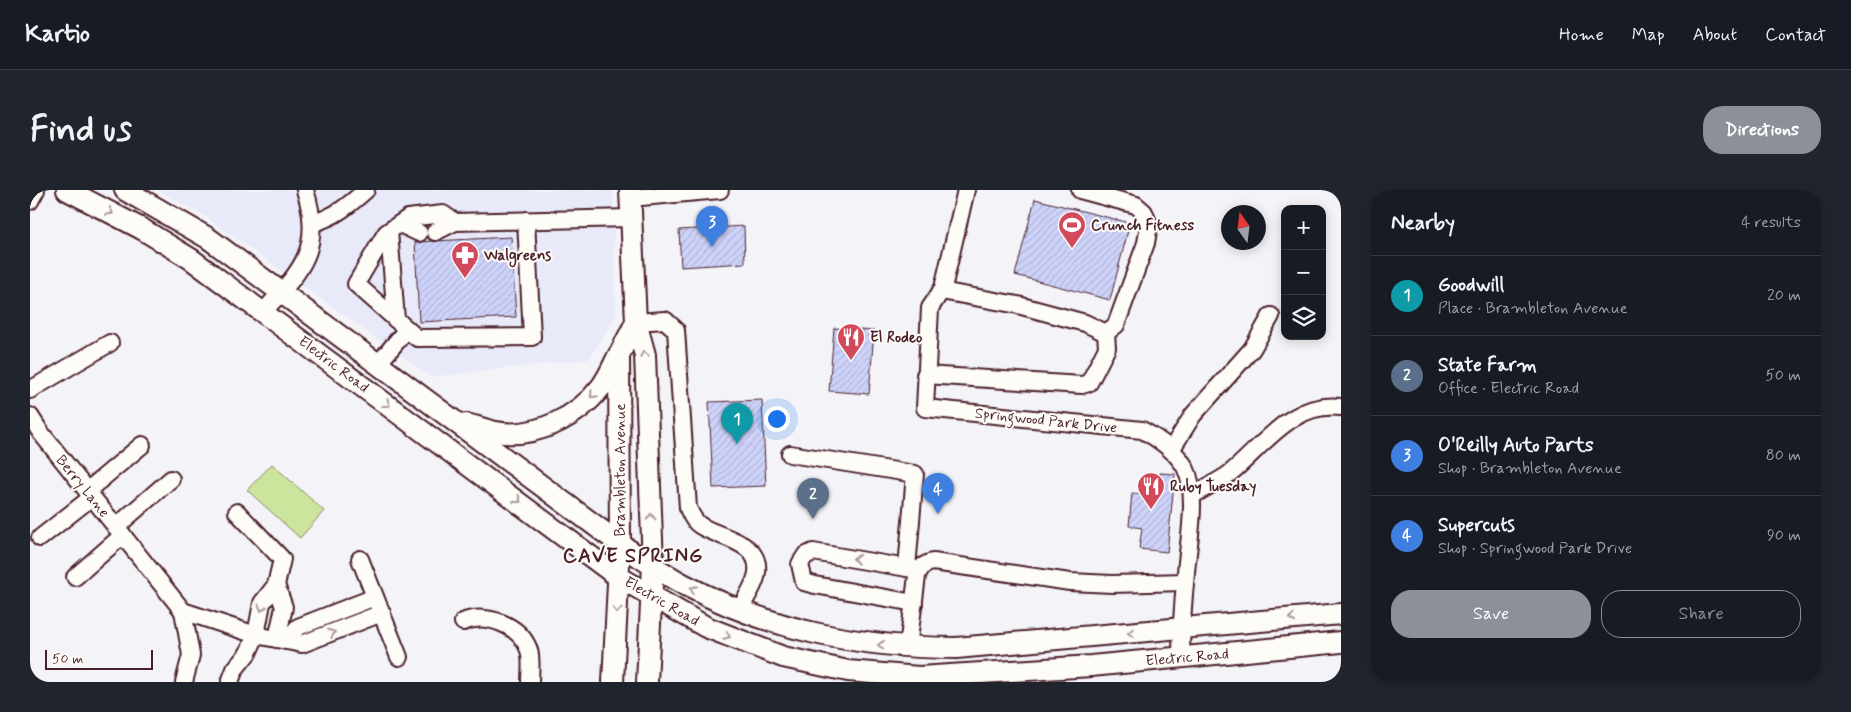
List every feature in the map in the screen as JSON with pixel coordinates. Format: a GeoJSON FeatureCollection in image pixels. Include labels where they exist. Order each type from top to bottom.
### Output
{"type":"FeatureCollection","features":[{"type":"Feature","properties":{"kind":"main road","name":"Electric Road"},"geometry":{"type":"LineString","coordinates":[[66,190],[142,229],[191,259],[264,311],[618,576],[706,627],[783,657],[848,671],[900,679],[1091,666],[1341,642]]}},
{"type":"Feature","properties":{"kind":"main road","name":"Electric Road"},"geometry":{"type":"LineString","coordinates":[[125,190],[208,238],[620,544],[683,584],[739,611],[780,625],[823,636],[908,648],[976,647],[1341,614]]}},
{"type":"Feature","properties":{"kind":"main road","name":"Brambleton Avenue"},"geometry":{"type":"LineString","coordinates":[[630,194],[636,322],[645,355],[653,565],[647,682]]}},
{"type":"Feature","properties":{"kind":"main road","name":"Brambleton Avenue"},"geometry":{"type":"LineString","coordinates":[[613,682],[620,544],[619,354],[636,322]]}},
{"type":"Feature","properties":{"kind":"main road"},"geometry":{"type":"LineString","coordinates":[[453,420],[497,433],[527,432],[558,422],[582,406],[602,386],[619,354]]}},
{"type":"Feature","properties":{"kind":"main road"},"geometry":{"type":"LineString","coordinates":[[900,679],[904,662],[946,657],[976,647]]}},
{"type":"Feature","properties":{"kind":"street"},"geometry":{"type":"LineString","coordinates":[[30,201],[36,190]]}},
{"type":"Feature","properties":{"kind":"street"},"geometry":{"type":"LineString","coordinates":[[264,311],[297,276],[306,259],[313,223],[305,190]]}},
{"type":"Feature","properties":{"kind":"street"},"geometry":{"type":"LineString","coordinates":[[313,223],[328,219],[342,211],[366,190]]}},
{"type":"Feature","properties":{"kind":"street"},"geometry":{"type":"LineString","coordinates":[[630,194],[720,190]]}},
{"type":"Feature","properties":{"kind":"street","name":"Springwood Park Drive"},"geometry":{"type":"LineString","coordinates":[[966,190],[946,279],[930,308],[924,404],[928,409],[1142,430],[1157,438],[1170,450],[1185,468],[1192,496],[1181,628],[1181,658]]}},
{"type":"Feature","properties":{"kind":"street"},"geometry":{"type":"LineString","coordinates":[[1080,190],[1136,205],[1144,212],[1149,225],[1146,243],[1116,325],[1106,333]]}},
{"type":"Feature","properties":{"kind":"street"},"geometry":{"type":"LineString","coordinates":[[455,222],[443,214],[408,218],[394,228],[356,284],[417,338],[532,337],[526,220]]}},
{"type":"Feature","properties":{"kind":"street"},"geometry":{"type":"LineString","coordinates":[[394,228],[427,232],[455,222],[631,218]]}},
{"type":"Feature","properties":{"kind":"street"},"geometry":{"type":"LineString","coordinates":[[378,364],[402,324],[394,228]]}},
{"type":"Feature","properties":{"kind":"street"},"geometry":{"type":"LineString","coordinates":[[941,291],[1026,307],[1085,323],[1106,333]]}},
{"type":"Feature","properties":{"kind":"street"},"geometry":{"type":"LineString","coordinates":[[1170,450],[1193,415],[1252,349],[1271,316]]}},
{"type":"Feature","properties":{"kind":"street"},"geometry":{"type":"LineString","coordinates":[[636,322],[665,320],[676,330],[688,508],[691,517],[700,526],[743,545],[753,556],[757,573],[739,611]]}},
{"type":"Feature","properties":{"kind":"street"},"geometry":{"type":"LineString","coordinates":[[925,375],[1082,385],[1089,382],[1107,348],[1106,333]]}},
{"type":"Feature","properties":{"kind":"street"},"geometry":{"type":"LineString","coordinates":[[30,390],[110,343]]}},
{"type":"Feature","properties":{"kind":"street"},"geometry":{"type":"LineString","coordinates":[[1192,496],[1227,475],[1286,422],[1319,408],[1328,406],[1341,407]]}},
{"type":"Feature","properties":{"kind":"street","name":"Berry Lane"},"geometry":{"type":"LineString","coordinates":[[30,416],[35,435],[89,494],[183,611]]}},
{"type":"Feature","properties":{"kind":"street"},"geometry":{"type":"LineString","coordinates":[[40,538],[142,445]]}},
{"type":"Feature","properties":{"kind":"street"},"geometry":{"type":"LineString","coordinates":[[790,454],[915,474],[910,568],[914,603],[908,648]]}},
{"type":"Feature","properties":{"kind":"street"},"geometry":{"type":"LineString","coordinates":[[75,577],[171,479]]}},
{"type":"Feature","properties":{"kind":"street"},"geometry":{"type":"LineString","coordinates":[[230,682],[235,669],[248,653],[256,635],[262,603],[276,585],[282,560],[237,512]]}},
{"type":"Feature","properties":{"kind":"street"},"geometry":{"type":"LineString","coordinates":[[914,603],[815,586],[804,582],[800,571],[800,564],[804,556],[813,552],[910,568],[933,562],[1070,582],[1112,584],[1185,582]]}},
{"type":"Feature","properties":{"kind":"street"},"geometry":{"type":"LineString","coordinates":[[360,559],[398,656]]}},
{"type":"Feature","properties":{"kind":"street"},"geometry":{"type":"LineString","coordinates":[[276,585],[284,607],[281,640]]}},
{"type":"Feature","properties":{"kind":"street"},"geometry":{"type":"LineString","coordinates":[[281,640],[298,627],[376,597]]}},
{"type":"Feature","properties":{"kind":"street"},"geometry":{"type":"LineString","coordinates":[[183,611],[256,635],[302,644],[382,613]]}},
{"type":"Feature","properties":{"kind":"street"},"geometry":{"type":"LineString","coordinates":[[183,611],[192,654],[184,682]]}},
{"type":"Feature","properties":{"kind":"street"},"geometry":{"type":"LineString","coordinates":[[463,622],[479,618],[492,619],[505,625],[521,638],[529,649],[530,682]]}},
{"type":"Feature","properties":{"kind":"shaded area"},"geometry":{"type":"Polygon","coordinates":[[[158,190],[613,190],[616,316],[589,359],[431,377],[206,217],[158,190]]]}},
{"type":"Feature","properties":{"kind":"green space"},"geometry":{"type":"Polygon","coordinates":[[[272,464],[324,511],[300,538],[247,490],[272,464]]]}},
{"type":"Feature","properties":{"kind":"building","name":"Crunch Fitness"},"geometry":{"type":"Polygon","coordinates":[[[1035,199],[1130,223],[1110,300],[1015,275],[1035,199]]]}},
{"type":"Feature","properties":{"kind":"building"},"geometry":{"type":"Polygon","coordinates":[[[744,226],[745,263],[681,267],[679,230],[744,226]]]}},
{"type":"Feature","properties":{"kind":"building","name":"Walgreens"},"geometry":{"type":"Polygon","coordinates":[[[511,237],[516,317],[419,322],[415,242],[511,237]]]}},
{"type":"Feature","properties":{"kind":"building","name":"El Rodeo"},"geometry":{"type":"Polygon","coordinates":[[[834,328],[874,331],[869,394],[829,391],[834,328]]]}},
{"type":"Feature","properties":{"kind":"building"},"geometry":{"type":"Polygon","coordinates":[[[762,400],[766,486],[713,488],[709,402],[762,400]]]}},
{"type":"Feature","properties":{"kind":"building","name":"Ruby Tuesday"},"geometry":{"type":"Polygon","coordinates":[[[1160,473],[1175,474],[1167,552],[1139,549],[1142,528],[1129,526],[1132,493],[1146,494],[1147,482],[1159,483],[1160,473]]]}},
{"type":"Feature","properties":{"kind":"place","name":"O'Reilly Auto Parts"},"geometry":{"type":"Point","coordinates":[712,247]}},
{"type":"Feature","properties":{"kind":"place","name":"Crunch Fitness"},"geometry":{"type":"Point","coordinates":[1072,249]}},
{"type":"Feature","properties":{"kind":"place","name":"Walgreens"},"geometry":{"type":"Point","coordinates":[465,279]}},
{"type":"Feature","properties":{"kind":"place","name":"El Rodeo"},"geometry":{"type":"Point","coordinates":[851,361]}},
{"type":"Feature","properties":{"kind":"place","name":"Goodwill"},"geometry":{"type":"Point","coordinates":[737,444]}},
{"type":"Feature","properties":{"kind":"place","name":"Ruby Tuesday"},"geometry":{"type":"Point","coordinates":[1151,510]}},
{"type":"Feature","properties":{"kind":"place","name":"Supercuts"},"geometry":{"type":"Point","coordinates":[938,514]}},
{"type":"Feature","properties":{"kind":"place","name":"State Farm"},"geometry":{"type":"Point","coordinates":[813,519]}},
{"type":"Feature","properties":{"kind":"district","name":"CAVE SPRING"},"geometry":{"type":"Point","coordinates":[633,555]}}]}
